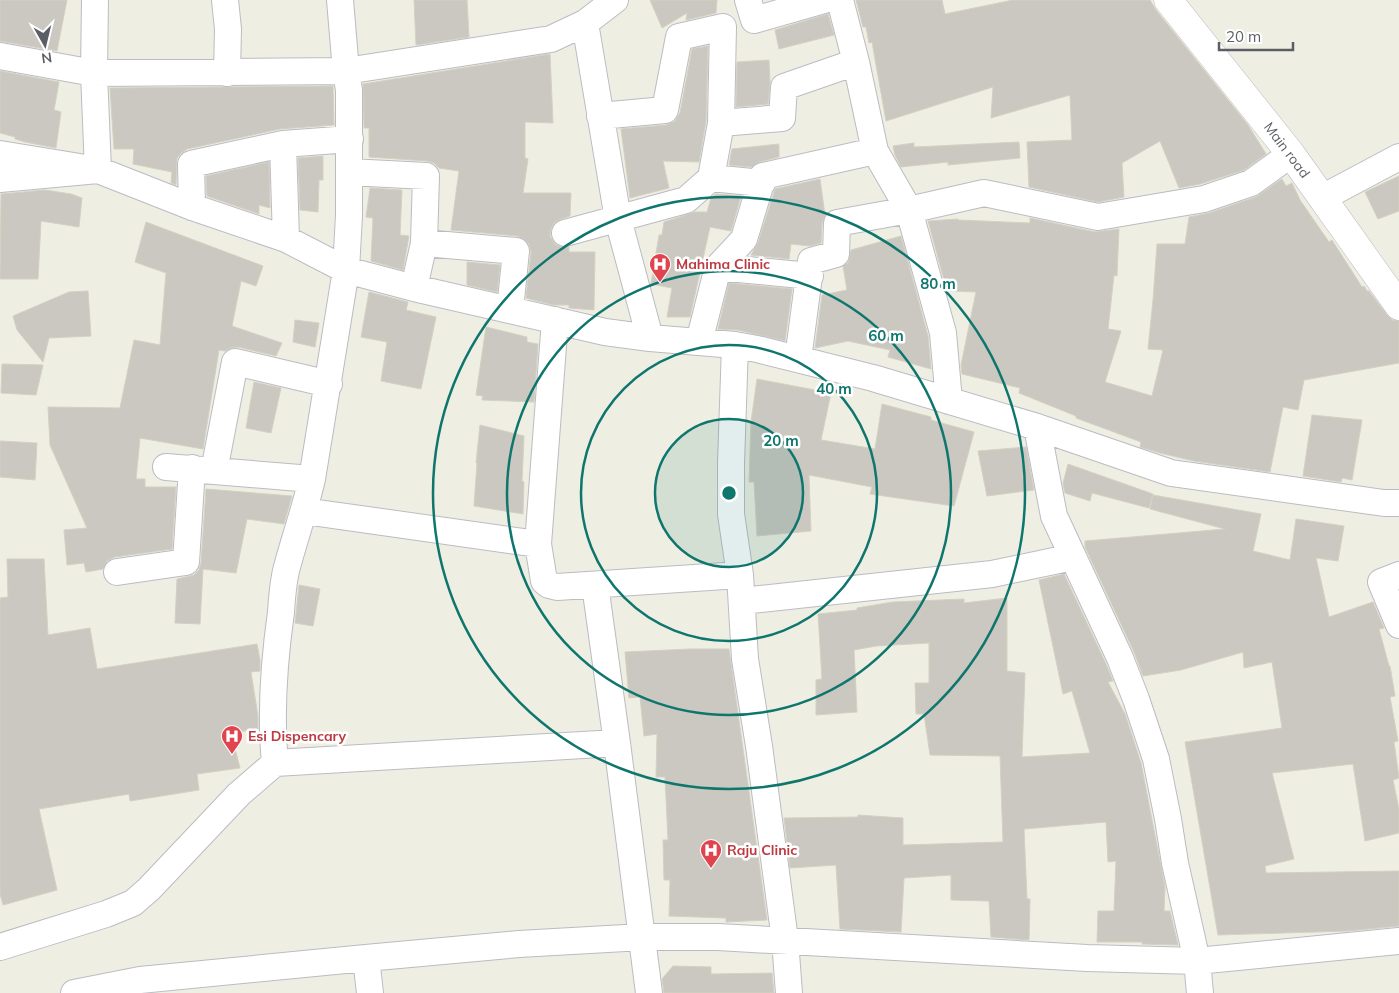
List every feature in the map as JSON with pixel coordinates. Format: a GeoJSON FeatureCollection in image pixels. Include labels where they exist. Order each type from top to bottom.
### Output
{"type":"FeatureCollection","features":[{"type":"Feature","properties":{"kind":"street"},"geometry":{"type":"LineString","coordinates":[[95,0],[94,72],[98,170]]}},
{"type":"Feature","properties":{"kind":"street"},"geometry":{"type":"LineString","coordinates":[[225,0],[228,29],[227,73]]}},
{"type":"Feature","properties":{"kind":"street"},"geometry":{"type":"LineString","coordinates":[[275,764],[272,739],[275,654],[286,569],[312,479],[329,384],[346,270],[350,139],[349,90],[340,0]]}},
{"type":"Feature","properties":{"kind":"street"},"geometry":{"type":"LineString","coordinates":[[0,56],[94,72],[346,72],[552,39],[585,23],[615,0]]}},
{"type":"Feature","properties":{"kind":"street"},"geometry":{"type":"LineString","coordinates":[[748,0],[754,20],[824,0]]}},
{"type":"Feature","properties":{"kind":"street"},"geometry":{"type":"LineString","coordinates":[[840,0],[876,151],[909,210],[944,333],[950,401]]}},
{"type":"Feature","properties":{"kind":"street","name":"Main road"},"geometry":{"type":"LineString","coordinates":[[1168,0],[1291,154],[1399,306]]}},
{"type":"Feature","properties":{"kind":"street"},"geometry":{"type":"LineString","coordinates":[[585,23],[618,219],[650,338]]}},
{"type":"Feature","properties":{"kind":"street"},"geometry":{"type":"LineString","coordinates":[[565,233],[686,200],[711,178],[721,123],[723,27],[679,37],[665,110],[600,116]]}},
{"type":"Feature","properties":{"kind":"street"},"geometry":{"type":"LineString","coordinates":[[721,123],[782,118],[784,88],[856,62]]}},
{"type":"Feature","properties":{"kind":"street"},"geometry":{"type":"LineString","coordinates":[[192,208],[191,164],[282,144],[350,139]]}},
{"type":"Feature","properties":{"kind":"street"},"geometry":{"type":"LineString","coordinates":[[282,144],[286,239]]}},
{"type":"Feature","properties":{"kind":"street"},"geometry":{"type":"LineString","coordinates":[[698,342],[718,267],[744,239],[763,176],[876,151]]}},
{"type":"Feature","properties":{"kind":"street"},"geometry":{"type":"LineString","coordinates":[[0,154],[98,170],[192,208],[286,239],[346,270],[414,288],[605,332],[650,338],[735,344],[798,359],[873,378],[1037,427],[1171,473],[1384,503],[1399,503]]}},
{"type":"Feature","properties":{"kind":"street"},"geometry":{"type":"LineString","coordinates":[[798,359],[812,261],[836,254],[837,223],[909,210],[984,193],[1098,217],[1204,199],[1251,183],[1291,154]]}},
{"type":"Feature","properties":{"kind":"street"},"geometry":{"type":"LineString","coordinates":[[1322,198],[1399,157]]}},
{"type":"Feature","properties":{"kind":"street"},"geometry":{"type":"LineString","coordinates":[[0,180],[98,170]]}},
{"type":"Feature","properties":{"kind":"street"},"geometry":{"type":"LineString","coordinates":[[349,172],[426,176],[424,243],[414,288]]}},
{"type":"Feature","properties":{"kind":"street"},"geometry":{"type":"LineString","coordinates":[[711,178],[762,183]]}},
{"type":"Feature","properties":{"kind":"street"},"geometry":{"type":"LineString","coordinates":[[424,243],[516,252],[510,310]]}},
{"type":"Feature","properties":{"kind":"street"},"geometry":{"type":"LineString","coordinates":[[718,267],[810,276]]}},
{"type":"Feature","properties":{"kind":"street"},"geometry":{"type":"LineString","coordinates":[[555,320],[538,544],[544,581],[549,585],[557,587],[740,575]]}},
{"type":"Feature","properties":{"kind":"street"},"geometry":{"type":"LineString","coordinates":[[735,344],[731,514],[740,575],[745,659],[759,746],[785,940],[789,993]]}},
{"type":"Feature","properties":{"kind":"street"},"geometry":{"type":"LineString","coordinates":[[117,572],[186,562],[203,470],[234,362],[329,384]]}},
{"type":"Feature","properties":{"kind":"street"},"geometry":{"type":"LineString","coordinates":[[1037,427],[1054,516],[1120,658],[1156,759],[1175,863],[1197,961],[1200,993]]}},
{"type":"Feature","properties":{"kind":"street"},"geometry":{"type":"LineString","coordinates":[[166,467],[312,479]]}},
{"type":"Feature","properties":{"kind":"street"},"geometry":{"type":"LineString","coordinates":[[304,511],[538,544]]}},
{"type":"Feature","properties":{"kind":"street"},"geometry":{"type":"LineString","coordinates":[[742,601],[992,574],[1073,557]]}},
{"type":"Feature","properties":{"kind":"street"},"geometry":{"type":"LineString","coordinates":[[1399,575],[1381,582],[1399,625]]}},
{"type":"Feature","properties":{"kind":"street"},"geometry":{"type":"LineString","coordinates":[[595,585],[618,743],[649,993]]}},
{"type":"Feature","properties":{"kind":"street"},"geometry":{"type":"LineString","coordinates":[[0,947],[106,914],[133,903],[149,889],[239,794],[275,764],[618,743]]}},
{"type":"Feature","properties":{"kind":"street"},"geometry":{"type":"LineString","coordinates":[[74,993],[140,987],[366,958],[519,944],[643,937],[718,937],[1087,958],[1197,961],[1399,941]]}},
{"type":"Feature","properties":{"kind":"street"},"geometry":{"type":"LineString","coordinates":[[366,958],[370,993]]}},
{"type":"Feature","properties":{"kind":"building"},"geometry":{"type":"Polygon","coordinates":[[[0,0],[67,0],[57,51],[0,41],[0,0]]]}},
{"type":"Feature","properties":{"kind":"building"},"geometry":{"type":"Polygon","coordinates":[[[414,0],[467,0],[469,37],[416,45],[414,0]]]}},
{"type":"Feature","properties":{"kind":"building"},"geometry":{"type":"Polygon","coordinates":[[[650,0],[717,0],[716,13],[686,20],[687,13],[662,28],[650,0]]]}},
{"type":"Feature","properties":{"kind":"building"},"geometry":{"type":"Polygon","coordinates":[[[856,0],[942,0],[945,14],[1013,0],[1150,0],[1248,125],[1266,154],[1244,170],[1200,184],[1179,188],[1160,141],[1122,163],[1124,197],[1098,202],[1029,187],[1027,142],[1072,140],[1070,95],[991,118],[993,87],[886,121],[872,42],[869,43],[866,27],[863,27],[856,0]]]}},
{"type":"Feature","properties":{"kind":"building"},"geometry":{"type":"Polygon","coordinates":[[[828,14],[834,35],[779,49],[775,30],[828,14]]]}},
{"type":"Feature","properties":{"kind":"building"},"geometry":{"type":"Polygon","coordinates":[[[708,46],[706,121],[699,162],[663,161],[669,188],[630,198],[621,129],[666,125],[675,121],[680,113],[692,49],[708,46]]]}},
{"type":"Feature","properties":{"kind":"building"},"geometry":{"type":"Polygon","coordinates":[[[550,54],[553,123],[525,122],[525,158],[528,159],[523,193],[571,193],[570,216],[554,223],[550,236],[555,244],[562,248],[569,247],[569,252],[595,252],[594,310],[569,308],[569,305],[553,305],[526,298],[531,252],[529,244],[517,236],[451,230],[459,171],[439,168],[434,163],[427,161],[369,157],[369,128],[364,128],[363,84],[550,54]]]}},
{"type":"Feature","properties":{"kind":"building"},"geometry":{"type":"Polygon","coordinates":[[[769,60],[770,83],[768,104],[736,107],[737,62],[769,60]]]}},
{"type":"Feature","properties":{"kind":"building"},"geometry":{"type":"Polygon","coordinates":[[[0,71],[59,82],[54,110],[61,112],[56,148],[25,142],[0,133],[0,71]]]}},
{"type":"Feature","properties":{"kind":"building"},"geometry":{"type":"Polygon","coordinates":[[[333,86],[334,125],[280,129],[187,149],[177,158],[176,185],[171,183],[172,172],[133,164],[134,149],[114,149],[110,88],[333,86]]]}},
{"type":"Feature","properties":{"kind":"building"},"geometry":{"type":"Polygon","coordinates":[[[1019,142],[1020,158],[948,165],[948,162],[901,167],[893,146],[914,143],[914,147],[1019,142]]]}},
{"type":"Feature","properties":{"kind":"building"},"geometry":{"type":"Polygon","coordinates":[[[779,144],[779,157],[759,162],[752,167],[729,165],[732,149],[779,144]]]}},
{"type":"Feature","properties":{"kind":"building"},"geometry":{"type":"Polygon","coordinates":[[[323,156],[323,180],[319,180],[318,212],[300,210],[298,158],[323,156]]]}},
{"type":"Feature","properties":{"kind":"building"},"geometry":{"type":"Polygon","coordinates":[[[269,162],[270,208],[259,205],[259,214],[207,196],[206,176],[269,162]]]}},
{"type":"Feature","properties":{"kind":"building"},"geometry":{"type":"Polygon","coordinates":[[[1399,176],[1399,211],[1378,219],[1365,192],[1399,176]]]}},
{"type":"Feature","properties":{"kind":"building"},"geometry":{"type":"Polygon","coordinates":[[[820,179],[825,215],[822,223],[821,243],[810,246],[791,244],[789,259],[751,255],[758,243],[775,189],[820,179]]]}},
{"type":"Feature","properties":{"kind":"building"},"geometry":{"type":"Polygon","coordinates":[[[1282,179],[1286,186],[1292,183],[1300,200],[1329,242],[1332,240],[1362,287],[1364,286],[1369,291],[1392,320],[1399,321],[1399,363],[1304,380],[1298,410],[1283,407],[1270,472],[1194,461],[1140,447],[1141,442],[1076,418],[1076,416],[1019,393],[1020,388],[962,374],[961,365],[976,292],[947,291],[928,221],[958,219],[1030,223],[1030,218],[1095,232],[1119,229],[1117,276],[1114,275],[1108,329],[1121,331],[1105,382],[1152,396],[1163,350],[1148,349],[1157,244],[1185,244],[1189,217],[1209,213],[1256,197],[1282,179]]]}},
{"type":"Feature","properties":{"kind":"building"},"geometry":{"type":"Polygon","coordinates":[[[370,188],[402,190],[400,235],[409,236],[403,270],[371,261],[373,218],[366,217],[370,188]]]}},
{"type":"Feature","properties":{"kind":"building"},"geometry":{"type":"Polygon","coordinates":[[[45,190],[71,194],[82,198],[79,227],[41,221],[38,279],[0,279],[1,194],[45,190]]]}},
{"type":"Feature","properties":{"kind":"building"},"geometry":{"type":"Polygon","coordinates":[[[716,194],[741,196],[731,231],[710,227],[690,317],[667,317],[672,288],[651,284],[659,235],[662,235],[664,222],[695,212],[707,212],[711,198],[716,194]]]}},
{"type":"Feature","properties":{"kind":"building"},"geometry":{"type":"Polygon","coordinates":[[[146,222],[263,266],[256,286],[241,281],[232,326],[282,343],[276,356],[238,347],[225,351],[219,350],[203,449],[140,438],[136,479],[145,479],[145,487],[176,487],[172,549],[115,557],[107,561],[103,569],[86,572],[84,563],[67,565],[64,530],[87,528],[50,445],[48,407],[120,408],[134,340],[160,345],[166,273],[135,262],[146,222]]]}},
{"type":"Feature","properties":{"kind":"building"},"geometry":{"type":"Polygon","coordinates":[[[901,236],[928,336],[931,369],[888,357],[890,350],[848,341],[815,348],[822,295],[847,290],[843,266],[848,263],[851,250],[901,236]]]}},
{"type":"Feature","properties":{"kind":"building"},"geometry":{"type":"Polygon","coordinates":[[[467,262],[500,265],[497,292],[467,285],[467,262]]]}},
{"type":"Feature","properties":{"kind":"building"},"geometry":{"type":"Polygon","coordinates":[[[729,283],[792,289],[785,341],[738,330],[718,329],[729,283]]]}},
{"type":"Feature","properties":{"kind":"building"},"geometry":{"type":"Polygon","coordinates":[[[88,291],[91,336],[49,338],[43,362],[17,330],[13,316],[69,292],[88,291]]]}},
{"type":"Feature","properties":{"kind":"building"},"geometry":{"type":"Polygon","coordinates":[[[369,292],[408,302],[406,310],[436,317],[421,389],[381,381],[387,342],[361,337],[369,292]]]}},
{"type":"Feature","properties":{"kind":"building"},"geometry":{"type":"Polygon","coordinates":[[[295,320],[319,323],[315,347],[293,342],[295,320]]]}},
{"type":"Feature","properties":{"kind":"building"},"geometry":{"type":"Polygon","coordinates":[[[486,327],[527,337],[527,342],[538,344],[534,402],[482,400],[483,396],[476,395],[486,327]]]}},
{"type":"Feature","properties":{"kind":"building"},"geometry":{"type":"Polygon","coordinates":[[[2,364],[43,365],[36,395],[1,393],[2,364]]]}},
{"type":"Feature","properties":{"kind":"building"},"geometry":{"type":"Polygon","coordinates":[[[757,379],[831,393],[821,440],[875,449],[882,404],[931,417],[931,420],[974,432],[954,506],[870,494],[872,487],[809,475],[811,531],[757,536],[754,482],[749,482],[751,422],[757,379]]]}},
{"type":"Feature","properties":{"kind":"building"},"geometry":{"type":"Polygon","coordinates":[[[254,382],[281,388],[271,433],[246,428],[254,382]]]}},
{"type":"Feature","properties":{"kind":"building"},"geometry":{"type":"Polygon","coordinates":[[[1312,415],[1362,420],[1352,480],[1342,478],[1341,482],[1303,476],[1312,415]]]}},
{"type":"Feature","properties":{"kind":"building"},"geometry":{"type":"Polygon","coordinates":[[[480,425],[524,436],[523,514],[474,506],[480,425]]]}},
{"type":"Feature","properties":{"kind":"building"},"geometry":{"type":"Polygon","coordinates":[[[0,441],[37,443],[35,480],[0,477],[0,441]]]}},
{"type":"Feature","properties":{"kind":"building"},"geometry":{"type":"Polygon","coordinates":[[[1026,447],[1034,490],[987,496],[978,451],[1026,447]]]}},
{"type":"Feature","properties":{"kind":"building"},"geometry":{"type":"Polygon","coordinates":[[[1068,464],[1153,494],[1149,508],[1092,493],[1090,501],[1065,493],[1063,483],[1068,464]]]}},
{"type":"Feature","properties":{"kind":"building"},"geometry":{"type":"Polygon","coordinates":[[[206,489],[292,496],[284,524],[247,519],[236,573],[203,569],[200,624],[175,623],[177,579],[194,575],[199,570],[201,563],[206,489]]]}},
{"type":"Feature","properties":{"kind":"building"},"geometry":{"type":"Polygon","coordinates":[[[1153,495],[1261,514],[1253,551],[1290,560],[1296,519],[1344,526],[1338,561],[1316,558],[1329,617],[1373,602],[1384,628],[1379,629],[1390,666],[1395,696],[1390,697],[1398,741],[1394,742],[1399,778],[1393,780],[1399,809],[1399,833],[1365,841],[1353,764],[1272,773],[1294,859],[1265,866],[1266,873],[1399,871],[1399,926],[1348,931],[1218,935],[1185,742],[1282,728],[1272,662],[1244,668],[1243,652],[1181,670],[1143,676],[1134,652],[1085,547],[1085,541],[1225,529],[1150,509],[1153,495]]]}},
{"type":"Feature","properties":{"kind":"building"},"geometry":{"type":"Polygon","coordinates":[[[7,559],[44,559],[48,635],[90,628],[97,669],[257,644],[260,671],[251,672],[258,716],[258,729],[231,733],[240,768],[197,774],[199,790],[130,801],[129,794],[39,809],[57,890],[3,905],[0,894],[0,598],[8,597],[7,559]]]}},
{"type":"Feature","properties":{"kind":"building"},"geometry":{"type":"Polygon","coordinates":[[[1064,574],[1113,681],[1108,682],[1125,714],[1141,763],[1165,887],[1164,911],[1170,911],[1178,945],[1142,944],[1142,942],[1097,942],[1098,911],[1114,911],[1116,861],[1108,862],[1106,822],[1024,829],[1027,899],[1030,899],[1029,940],[991,937],[989,901],[951,900],[951,875],[904,878],[901,932],[840,929],[836,865],[790,868],[784,818],[858,817],[858,815],[903,818],[903,845],[1003,842],[1000,756],[930,755],[924,714],[916,714],[915,683],[929,683],[929,643],[876,646],[854,650],[857,712],[816,715],[816,680],[822,679],[818,614],[857,610],[857,608],[893,602],[964,599],[964,603],[1007,598],[1007,671],[1025,673],[1022,757],[1090,753],[1072,691],[1063,694],[1039,580],[1064,574]]]}},
{"type":"Feature","properties":{"kind":"building"},"geometry":{"type":"Polygon","coordinates":[[[299,585],[320,589],[313,626],[295,623],[299,585]]]}},
{"type":"Feature","properties":{"kind":"building"},"geometry":{"type":"Polygon","coordinates":[[[729,649],[767,920],[726,922],[726,918],[669,916],[670,880],[664,880],[663,840],[668,840],[665,777],[656,777],[657,734],[644,736],[640,697],[629,698],[625,652],[729,649]]]}},
{"type":"Feature","properties":{"kind":"building"},"geometry":{"type":"Polygon","coordinates":[[[673,966],[711,967],[711,974],[772,973],[774,993],[664,993],[662,979],[673,966]]]}},
{"type":"Feature","properties":{"kind":"place","name":"Mahima Clinic"},"geometry":{"type":"Point","coordinates":[660,283]}},
{"type":"Feature","properties":{"kind":"place","name":"Esi Dispencary"},"geometry":{"type":"Point","coordinates":[232,755]}},
{"type":"Feature","properties":{"kind":"place","name":"Raju Clinic"},"geometry":{"type":"Point","coordinates":[711,869]}}]}
